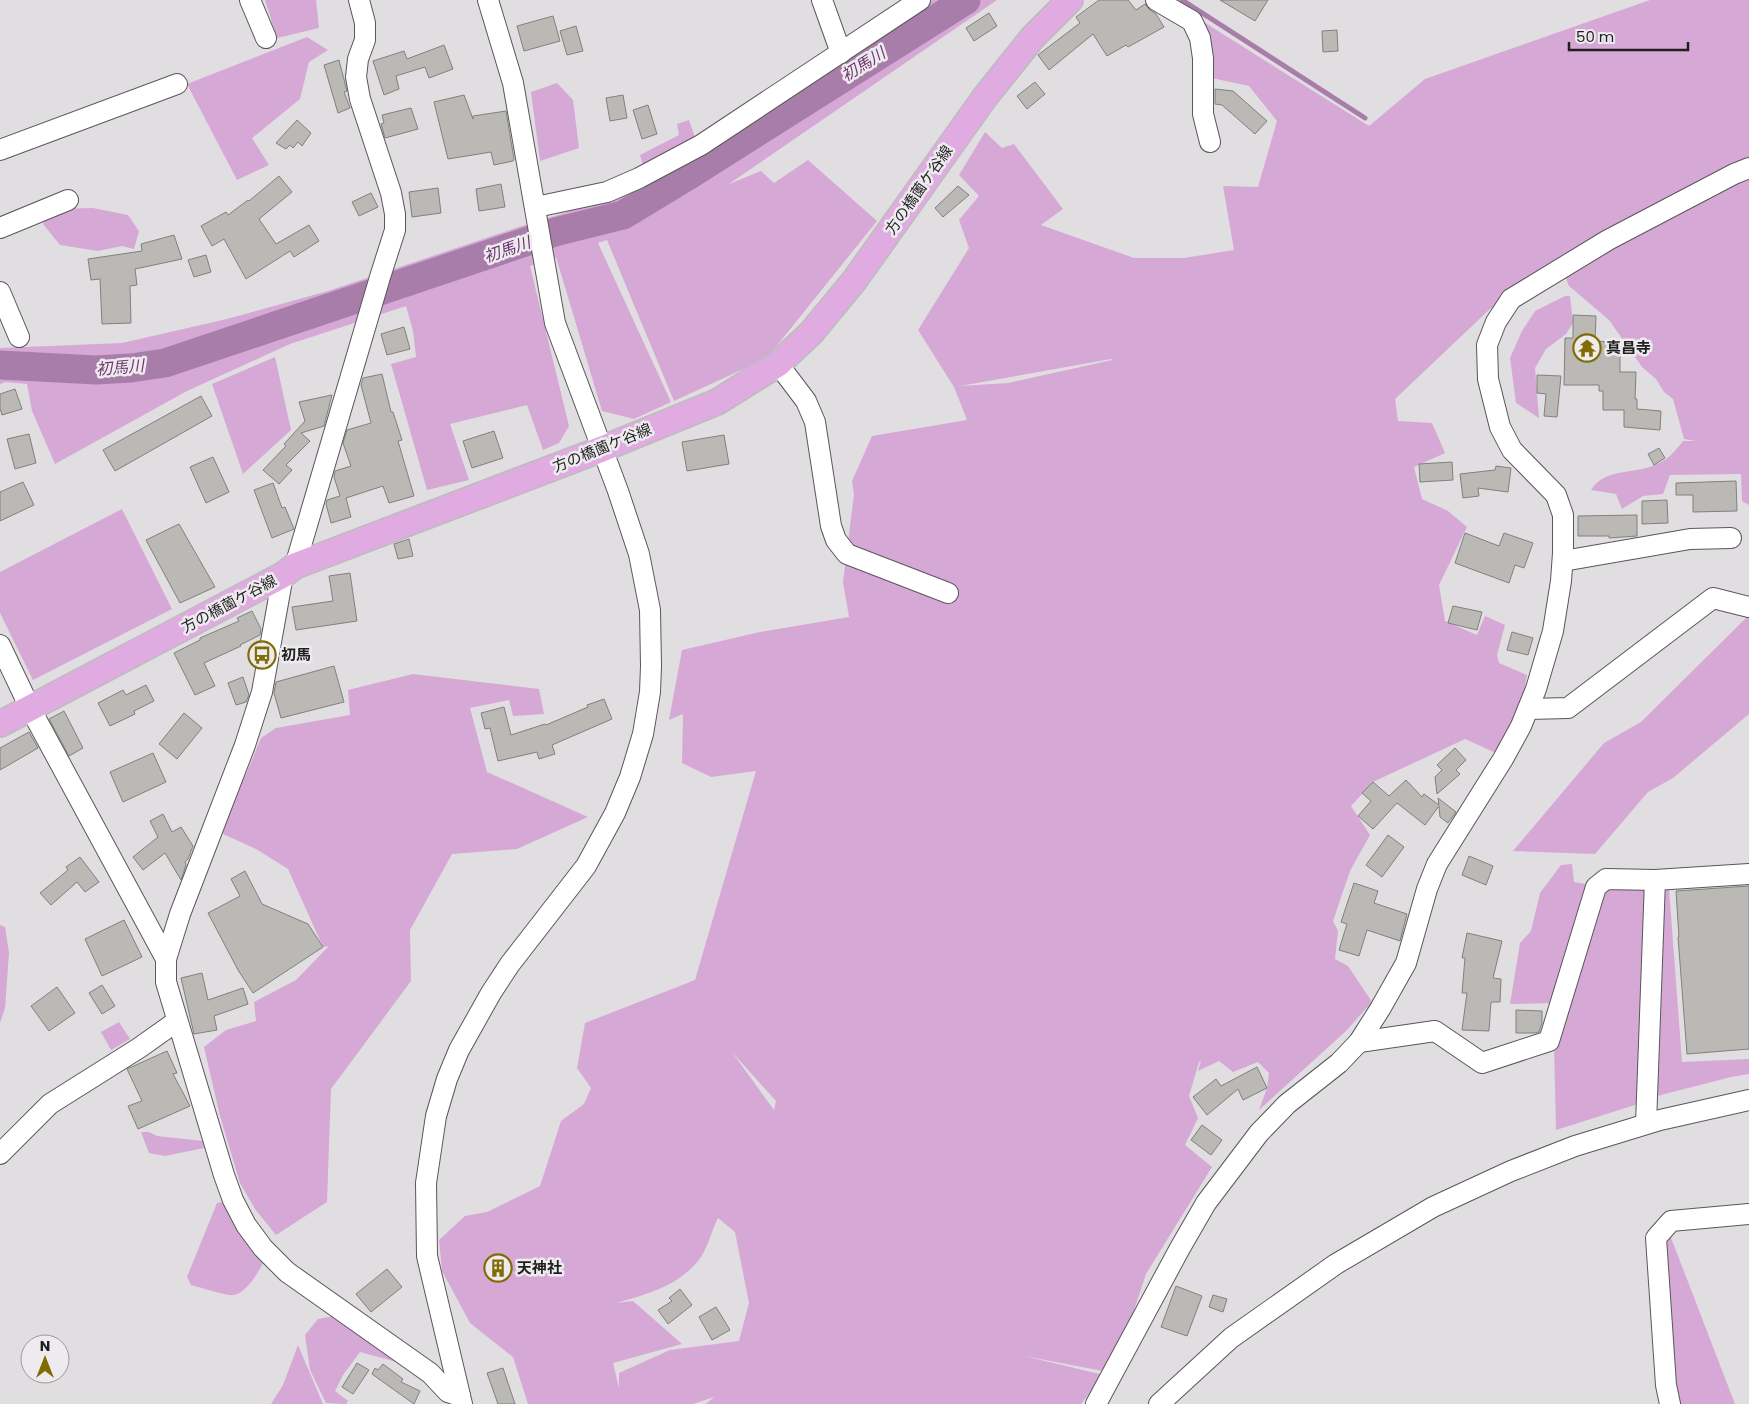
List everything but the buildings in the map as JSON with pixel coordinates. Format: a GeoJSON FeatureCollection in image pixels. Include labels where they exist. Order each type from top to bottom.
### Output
{"type":"FeatureCollection","features":[{"type":"Feature","properties":{"kind":"main road","name":"方の橋薗ケ谷線"},"geometry":{"type":"LineString","coordinates":[[0,724],[289,571],[718,402],[778,364],[811,332],[854,281],[985,97],[1033,37],[1070,0]]}},
{"type":"Feature","properties":{"kind":"street"},"geometry":{"type":"LineString","coordinates":[[250,0],[266,38]]}},
{"type":"Feature","properties":{"kind":"street"},"geometry":{"type":"LineString","coordinates":[[359,0],[365,23],[365,40],[358,59],[356,77],[360,99],[391,193],[395,214],[395,230],[289,571],[262,692],[245,746],[180,914],[166,959],[166,982],[232,1200],[246,1225],[287,1272],[430,1373],[448,1392],[461,1400]]}},
{"type":"Feature","properties":{"kind":"street"},"geometry":{"type":"LineString","coordinates":[[461,1400],[427,1256],[426,1183],[436,1116],[447,1079],[460,1050],[491,993],[510,964],[586,866],[615,813],[630,777],[642,734],[648,700],[651,642],[650,610],[646,585],[630,523],[555,322],[513,83],[488,0]]}},
{"type":"Feature","properties":{"kind":"street"},"geometry":{"type":"LineString","coordinates":[[822,0],[841,53]]}},
{"type":"Feature","properties":{"kind":"street"},"geometry":{"type":"LineString","coordinates":[[536,211],[607,192],[639,178],[700,145],[920,0]]}},
{"type":"Feature","properties":{"kind":"street"},"geometry":{"type":"LineString","coordinates":[[1156,0],[1192,21],[1200,38],[1203,58],[1203,114],[1210,142]]}},
{"type":"Feature","properties":{"kind":"street"},"geometry":{"type":"LineString","coordinates":[[0,150],[177,84]]}},
{"type":"Feature","properties":{"kind":"street"},"geometry":{"type":"LineString","coordinates":[[1096,1404],[1206,1203],[1258,1133],[1287,1104],[1339,1063],[1359,1042],[1380,1010],[1406,963],[1427,889],[1437,864],[1503,759],[1521,726],[1536,689],[1553,631],[1563,561],[1563,515],[1556,495],[1512,450],[1500,427],[1488,379],[1487,345],[1496,322],[1511,298],[1608,240],[1749,168]]}},
{"type":"Feature","properties":{"kind":"street"},"geometry":{"type":"LineString","coordinates":[[0,228],[68,200]]}},
{"type":"Feature","properties":{"kind":"street"},"geometry":{"type":"LineString","coordinates":[[0,292],[19,337]]}},
{"type":"Feature","properties":{"kind":"street"},"geometry":{"type":"LineString","coordinates":[[778,364],[806,401],[815,422],[831,526],[836,540],[848,554],[948,593]]}},
{"type":"Feature","properties":{"kind":"street"},"geometry":{"type":"LineString","coordinates":[[1563,561],[1690,539],[1731,538]]}},
{"type":"Feature","properties":{"kind":"street"},"geometry":{"type":"LineString","coordinates":[[1528,709],[1568,708],[1714,598],[1749,607]]}},
{"type":"Feature","properties":{"kind":"street"},"geometry":{"type":"LineString","coordinates":[[0,645],[30,708],[166,959]]}},
{"type":"Feature","properties":{"kind":"street"},"geometry":{"type":"LineString","coordinates":[[1359,1042],[1435,1030],[1482,1063],[1549,1041],[1596,887],[1606,879],[1655,880],[1749,874]]}},
{"type":"Feature","properties":{"kind":"street"},"geometry":{"type":"LineString","coordinates":[[1646,1124],[1655,880]]}},
{"type":"Feature","properties":{"kind":"street"},"geometry":{"type":"LineString","coordinates":[[0,1154],[50,1104],[139,1048],[177,1021]]}},
{"type":"Feature","properties":{"kind":"street"},"geometry":{"type":"LineString","coordinates":[[1159,1404],[1231,1338],[1336,1264],[1425,1212],[1511,1171],[1575,1146],[1646,1124],[1749,1100]]}},
{"type":"Feature","properties":{"kind":"street"},"geometry":{"type":"LineString","coordinates":[[1670,1404],[1666,1386],[1656,1238],[1672,1221],[1749,1214]]}},
{"type":"Feature","properties":{"kind":"shaded area"},"geometry":{"type":"Polygon","coordinates":[[[265,0],[316,0],[319,28],[277,38],[265,0]]]}},
{"type":"Feature","properties":{"kind":"shaded area"},"geometry":{"type":"Polygon","coordinates":[[[932,0],[997,0],[729,184],[761,171],[774,183],[808,160],[877,221],[767,358],[674,401],[607,240],[598,243],[671,402],[634,419],[602,411],[556,257],[530,266],[569,426],[559,443],[543,450],[527,405],[450,424],[469,480],[427,490],[391,364],[416,357],[413,331],[406,306],[290,344],[187,391],[55,464],[32,411],[27,384],[6,382],[0,384],[0,348],[122,343],[227,319],[328,291],[605,200],[847,59],[932,0]]]}},
{"type":"Feature","properties":{"kind":"shaded area"},"geometry":{"type":"Polygon","coordinates":[[[1650,0],[1749,0],[1749,505],[1742,501],[1741,474],[1670,475],[1663,494],[1643,496],[1622,509],[1616,494],[1591,490],[1604,478],[1649,467],[1665,460],[1683,441],[1696,441],[1684,439],[1673,399],[1664,392],[1656,379],[1642,367],[1609,320],[1569,286],[1561,266],[1560,269],[1490,309],[1395,399],[1398,421],[1432,423],[1445,453],[1414,467],[1422,499],[1448,511],[1467,527],[1439,585],[1445,621],[1477,635],[1485,616],[1505,625],[1497,655],[1499,663],[1527,675],[1520,711],[1496,753],[1465,739],[1373,782],[1351,806],[1370,835],[1350,871],[1333,921],[1338,931],[1335,959],[1348,966],[1372,1002],[1346,1031],[1259,1110],[1267,1088],[1269,1073],[1258,1062],[1233,1072],[1219,1061],[1198,1071],[1201,1061],[1199,1062],[1189,1096],[1198,1118],[1185,1145],[1212,1167],[1146,1274],[1113,1373],[1024,1356],[1104,1375],[1081,1404],[706,1404],[714,1397],[693,1404],[528,1404],[513,1357],[470,1323],[442,1271],[439,1240],[465,1216],[487,1212],[540,1186],[561,1121],[584,1104],[591,1088],[577,1068],[585,1023],[695,980],[756,771],[711,777],[682,763],[683,714],[669,720],[682,650],[760,632],[849,617],[843,582],[854,494],[852,481],[872,436],[967,420],[954,387],[918,330],[969,248],[959,220],[979,196],[959,175],[985,132],[1002,148],[1014,144],[1063,209],[1041,225],[1134,258],[1184,258],[1234,250],[1223,186],[1258,187],[1277,121],[1249,86],[1207,77],[1199,19],[1369,126],[1425,79],[1650,0]],[[1111,359],[960,386],[1008,383],[1111,359]],[[732,1052],[774,1110],[776,1101],[732,1052]],[[718,1218],[707,1246],[690,1270],[671,1283],[649,1293],[616,1303],[633,1301],[682,1344],[613,1363],[619,1388],[619,1373],[670,1350],[739,1341],[749,1303],[735,1232],[718,1218]]]}},
{"type":"Feature","properties":{"kind":"shaded area"},"geometry":{"type":"Polygon","coordinates":[[[307,37],[328,50],[309,62],[300,99],[252,138],[269,165],[237,180],[187,84],[307,37]]]}},
{"type":"Feature","properties":{"kind":"shaded area"},"geometry":{"type":"Polygon","coordinates":[[[557,83],[573,100],[579,148],[540,161],[531,92],[557,83]]]}},
{"type":"Feature","properties":{"kind":"shaded area"},"geometry":{"type":"Polygon","coordinates":[[[689,120],[697,143],[644,169],[640,155],[679,135],[677,124],[689,120]]]}},
{"type":"Feature","properties":{"kind":"shaded area"},"geometry":{"type":"Polygon","coordinates":[[[93,208],[128,215],[139,231],[134,249],[122,246],[98,251],[60,245],[43,224],[50,209],[93,208]]]}},
{"type":"Feature","properties":{"kind":"shaded area"},"geometry":{"type":"Polygon","coordinates":[[[1565,296],[1570,296],[1573,323],[1566,334],[1546,349],[1535,368],[1539,418],[1516,403],[1510,358],[1522,331],[1535,311],[1565,296]]]}},
{"type":"Feature","properties":{"kind":"shaded area"},"geometry":{"type":"Polygon","coordinates":[[[275,357],[291,430],[243,474],[212,384],[275,357]]]}},
{"type":"Feature","properties":{"kind":"shaded area"},"geometry":{"type":"Polygon","coordinates":[[[122,509],[172,609],[33,680],[0,613],[0,572],[122,509]]]}},
{"type":"Feature","properties":{"kind":"shaded area"},"geometry":{"type":"Polygon","coordinates":[[[1749,615],[1749,714],[1673,778],[1648,792],[1595,854],[1513,851],[1604,743],[1641,722],[1749,615]]]}},
{"type":"Feature","properties":{"kind":"shaded area"},"geometry":{"type":"Polygon","coordinates":[[[413,674],[539,689],[544,714],[513,716],[509,700],[470,708],[487,772],[588,817],[517,849],[452,854],[410,930],[411,981],[331,1089],[327,1202],[276,1235],[255,1209],[240,1183],[220,1116],[204,1047],[226,1030],[256,1021],[254,1002],[296,980],[329,946],[323,947],[288,869],[256,849],[223,834],[226,810],[247,772],[261,738],[276,728],[350,715],[348,690],[413,674]]]}},
{"type":"Feature","properties":{"kind":"shaded area"},"geometry":{"type":"Polygon","coordinates":[[[1572,864],[1574,882],[1591,885],[1553,1003],[1510,1004],[1520,943],[1531,931],[1540,893],[1561,865],[1572,864]]]}},
{"type":"Feature","properties":{"kind":"shaded area"},"geometry":{"type":"Polygon","coordinates":[[[1640,885],[1647,892],[1638,1104],[1556,1130],[1554,1045],[1599,893],[1616,886],[1640,885]]]}},
{"type":"Feature","properties":{"kind":"shaded area"},"geometry":{"type":"Polygon","coordinates":[[[1669,888],[1682,1062],[1749,1059],[1749,1074],[1657,1096],[1660,891],[1669,888]]]}},
{"type":"Feature","properties":{"kind":"shaded area"},"geometry":{"type":"Polygon","coordinates":[[[0,925],[5,927],[9,953],[5,1008],[0,1023],[0,925]]]}},
{"type":"Feature","properties":{"kind":"shaded area"},"geometry":{"type":"Polygon","coordinates":[[[119,1022],[130,1039],[111,1050],[101,1032],[119,1022]]]}},
{"type":"Feature","properties":{"kind":"shaded area"},"geometry":{"type":"Polygon","coordinates":[[[141,1132],[149,1132],[157,1136],[203,1141],[204,1148],[165,1156],[149,1153],[141,1132]]]}},
{"type":"Feature","properties":{"kind":"shaded area"},"geometry":{"type":"Polygon","coordinates":[[[233,1200],[266,1258],[248,1286],[238,1294],[230,1295],[191,1285],[187,1277],[217,1203],[233,1200]]]}},
{"type":"Feature","properties":{"kind":"shaded area"},"geometry":{"type":"Polygon","coordinates":[[[1670,1235],[1735,1404],[1674,1404],[1660,1252],[1670,1235]]]}},
{"type":"Feature","properties":{"kind":"shaded area"},"geometry":{"type":"Polygon","coordinates":[[[335,1316],[404,1364],[360,1352],[343,1375],[335,1391],[348,1401],[346,1404],[326,1403],[310,1370],[305,1335],[318,1319],[335,1316]]]}},
{"type":"Feature","properties":{"kind":"shaded area"},"geometry":{"type":"Polygon","coordinates":[[[298,1345],[323,1404],[271,1404],[283,1385],[298,1345]]]}},
{"type":"Feature","properties":{"kind":"waterway","name":"初馬川"},"geometry":{"type":"LineString","coordinates":[[0,365],[96,370],[131,368],[165,363],[555,232],[623,215],[966,0]]}},
{"type":"Feature","properties":{"kind":"waterway"},"geometry":{"type":"LineString","coordinates":[[1182,0],[1365,118]]}},
{"type":"Feature","properties":{"kind":"place","name":"真昌寺"},"geometry":{"type":"Point","coordinates":[1587,348]}},
{"type":"Feature","properties":{"kind":"place","name":"初馬"},"geometry":{"type":"Point","coordinates":[262,655]}},
{"type":"Feature","properties":{"kind":"place","name":"天神社"},"geometry":{"type":"Point","coordinates":[498,1268]}}]}
